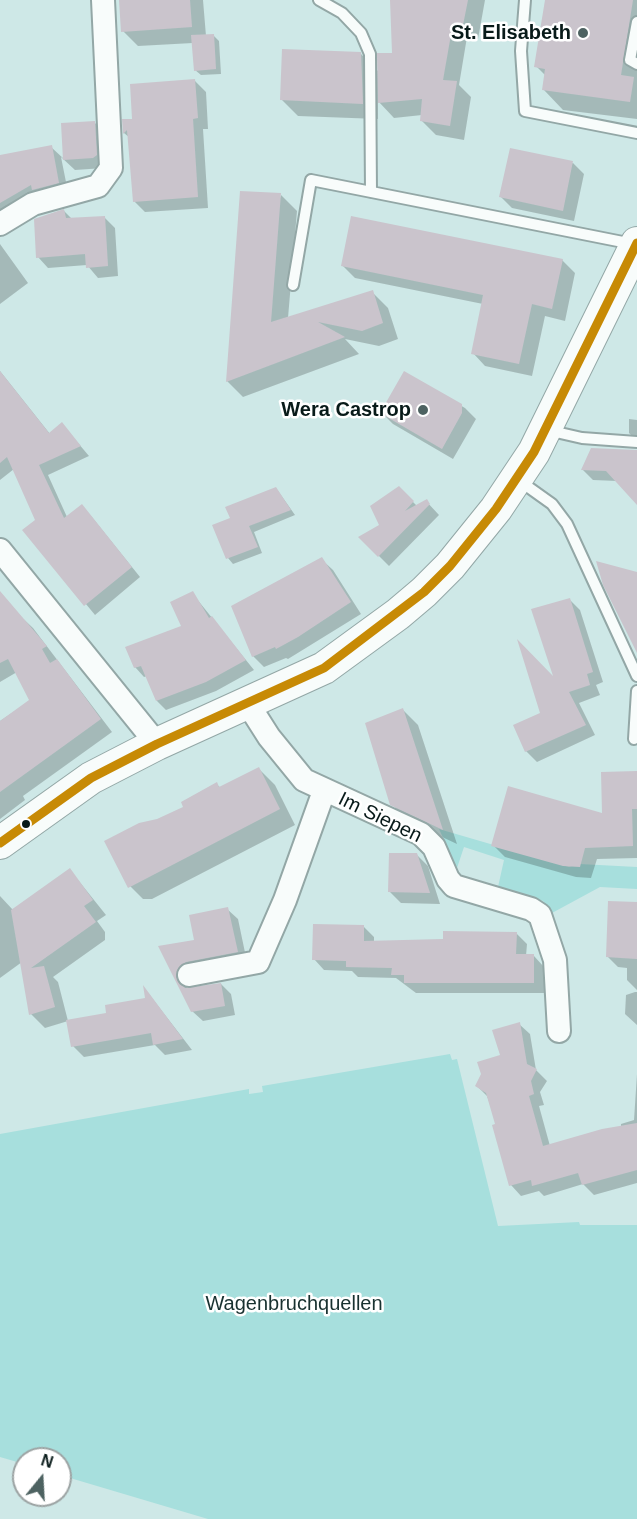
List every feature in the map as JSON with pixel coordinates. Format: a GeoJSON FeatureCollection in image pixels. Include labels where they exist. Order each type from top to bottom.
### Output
{"type":"FeatureCollection","features":[{"type":"Feature","properties":{"kind":"main road"},"geometry":{"type":"LineString","coordinates":[[0,843],[91,778],[157,744],[324,668],[398,615],[450,566],[517,479],[547,430],[637,244]]}},
{"type":"Feature","properties":{"kind":"street"},"geometry":{"type":"LineString","coordinates":[[0,224],[33,204],[98,186],[111,168],[103,0]]}},
{"type":"Feature","properties":{"kind":"street"},"geometry":{"type":"LineString","coordinates":[[0,550],[157,744]]}},
{"type":"Feature","properties":{"kind":"street","name":"Im Siepen"},"geometry":{"type":"LineString","coordinates":[[248,704],[269,737],[304,780],[421,834],[434,847],[448,879],[454,886],[531,909],[540,915],[555,960],[559,1031]]}},
{"type":"Feature","properties":{"kind":"street","name":"Im Siepen"},"geometry":{"type":"LineString","coordinates":[[189,975],[258,962],[285,900],[324,791]]}},
{"type":"Feature","properties":{"kind":"lane"},"geometry":{"type":"LineString","coordinates":[[319,0],[342,13],[361,33],[370,54],[371,192]]}},
{"type":"Feature","properties":{"kind":"lane"},"geometry":{"type":"LineString","coordinates":[[525,0],[521,51],[525,111],[637,133]]}},
{"type":"Feature","properties":{"kind":"lane"},"geometry":{"type":"LineString","coordinates":[[637,22],[630,60],[637,64]]}},
{"type":"Feature","properties":{"kind":"lane"},"geometry":{"type":"LineString","coordinates":[[293,285],[311,180],[637,244]]}},
{"type":"Feature","properties":{"kind":"lane"},"geometry":{"type":"LineString","coordinates":[[547,430],[582,438],[637,442]]}},
{"type":"Feature","properties":{"kind":"lane"},"geometry":{"type":"LineString","coordinates":[[517,479],[552,504],[567,524],[637,676]]}},
{"type":"Feature","properties":{"kind":"lane"},"geometry":{"type":"LineString","coordinates":[[634,739],[637,690]]}},
{"type":"Feature","properties":{"kind":"green space"},"geometry":{"type":"Polygon","coordinates":[[[439,829],[569,867],[580,864],[637,867],[637,889],[600,887],[552,913],[543,901],[498,887],[504,860],[464,847],[457,868],[439,829]]]}},
{"type":"Feature","properties":{"kind":"green space","name":"Wagenbruchquellen"},"geometry":{"type":"Polygon","coordinates":[[[450,1054],[452,1060],[457,1059],[498,1226],[579,1222],[580,1225],[637,1225],[637,1519],[208,1519],[72,1479],[72,1447],[12,1447],[12,1460],[0,1457],[0,1134],[249,1089],[249,1094],[263,1092],[262,1086],[450,1054]]]}},
{"type":"Feature","properties":{"kind":"building"},"geometry":{"type":"Polygon","coordinates":[[[119,0],[190,0],[192,27],[121,32],[119,0]]]}},
{"type":"Feature","properties":{"kind":"building"},"geometry":{"type":"Polygon","coordinates":[[[390,0],[468,0],[463,25],[453,23],[443,80],[457,81],[450,126],[420,121],[422,99],[378,103],[377,53],[392,53],[390,0]]]}},
{"type":"Feature","properties":{"kind":"building","name":"St. Elisabeth"},"geometry":{"type":"Polygon","coordinates":[[[545,0],[633,0],[621,75],[634,77],[630,102],[542,90],[545,69],[534,67],[545,0]]]}},
{"type":"Feature","properties":{"kind":"building"},"geometry":{"type":"Polygon","coordinates":[[[214,34],[216,69],[194,71],[191,35],[214,34]]]}},
{"type":"Feature","properties":{"kind":"building"},"geometry":{"type":"Polygon","coordinates":[[[282,49],[361,52],[363,104],[280,100],[282,49]]]}},
{"type":"Feature","properties":{"kind":"building"},"geometry":{"type":"Polygon","coordinates":[[[195,79],[198,118],[193,119],[198,197],[133,202],[127,130],[123,134],[122,119],[132,119],[130,84],[195,79]]]}},
{"type":"Feature","properties":{"kind":"building"},"geometry":{"type":"Polygon","coordinates":[[[95,121],[97,155],[93,158],[63,160],[61,123],[95,121]]]}},
{"type":"Feature","properties":{"kind":"building"},"geometry":{"type":"Polygon","coordinates":[[[52,145],[59,183],[32,190],[31,185],[0,203],[0,155],[52,145]]]}},
{"type":"Feature","properties":{"kind":"building"},"geometry":{"type":"Polygon","coordinates":[[[510,148],[573,161],[563,211],[499,197],[510,148]]]}},
{"type":"Feature","properties":{"kind":"building"},"geometry":{"type":"Polygon","coordinates":[[[240,191],[281,193],[271,322],[373,290],[383,323],[362,331],[318,322],[345,337],[226,382],[240,191]]]}},
{"type":"Feature","properties":{"kind":"building"},"geometry":{"type":"Polygon","coordinates":[[[64,209],[66,218],[105,216],[108,266],[86,268],[85,254],[36,258],[34,219],[64,209]]]}},
{"type":"Feature","properties":{"kind":"building"},"geometry":{"type":"Polygon","coordinates":[[[351,216],[563,259],[552,309],[532,304],[519,364],[471,354],[483,295],[341,266],[351,216]]]}},
{"type":"Feature","properties":{"kind":"building"},"geometry":{"type":"Polygon","coordinates":[[[0,371],[49,433],[62,422],[81,446],[39,465],[64,518],[82,504],[132,567],[84,606],[22,530],[35,520],[7,457],[0,463],[0,371]]]}},
{"type":"Feature","properties":{"kind":"building","name":"Wera Castrop"},"geometry":{"type":"Polygon","coordinates":[[[404,371],[462,404],[462,413],[442,449],[380,413],[404,371]]]}},
{"type":"Feature","properties":{"kind":"building"},"geometry":{"type":"Polygon","coordinates":[[[591,448],[637,450],[637,505],[606,471],[581,470],[591,448]]]}},
{"type":"Feature","properties":{"kind":"building"},"geometry":{"type":"Polygon","coordinates":[[[399,486],[414,501],[405,511],[427,499],[430,504],[378,557],[358,537],[379,525],[370,506],[399,486]]]}},
{"type":"Feature","properties":{"kind":"building"},"geometry":{"type":"Polygon","coordinates":[[[276,487],[291,510],[249,526],[258,547],[226,559],[212,525],[230,518],[225,507],[276,487]]]}},
{"type":"Feature","properties":{"kind":"building"},"geometry":{"type":"Polygon","coordinates":[[[322,557],[351,602],[298,637],[276,649],[275,647],[252,657],[231,606],[322,557]]]}},
{"type":"Feature","properties":{"kind":"building"},"geometry":{"type":"Polygon","coordinates":[[[596,561],[637,572],[637,653],[603,585],[596,561]]]}},
{"type":"Feature","properties":{"kind":"building"},"geometry":{"type":"Polygon","coordinates":[[[0,591],[47,646],[42,649],[50,663],[57,659],[101,719],[0,792],[0,721],[29,700],[8,659],[0,663],[0,591]]]}},
{"type":"Feature","properties":{"kind":"building"},"geometry":{"type":"Polygon","coordinates":[[[193,591],[209,618],[212,616],[246,660],[206,682],[156,701],[141,666],[134,668],[125,647],[181,626],[170,602],[193,591]]]}},
{"type":"Feature","properties":{"kind":"building"},"geometry":{"type":"Polygon","coordinates":[[[570,598],[593,672],[587,674],[590,685],[569,692],[586,725],[525,752],[513,725],[540,713],[517,639],[553,676],[531,609],[570,598]]]}},
{"type":"Feature","properties":{"kind":"building"},"geometry":{"type":"Polygon","coordinates":[[[403,708],[443,830],[390,805],[365,723],[403,708]]]}},
{"type":"Feature","properties":{"kind":"building"},"geometry":{"type":"Polygon","coordinates":[[[259,767],[280,809],[128,888],[104,841],[139,823],[157,819],[183,807],[181,802],[217,782],[219,787],[259,767]]]}},
{"type":"Feature","properties":{"kind":"building"},"geometry":{"type":"Polygon","coordinates":[[[637,771],[637,809],[632,809],[633,846],[585,848],[580,867],[563,866],[491,846],[508,786],[602,813],[601,772],[637,771]]]}},
{"type":"Feature","properties":{"kind":"building"},"geometry":{"type":"Polygon","coordinates":[[[389,853],[417,853],[430,893],[388,892],[389,853]]]}},
{"type":"Feature","properties":{"kind":"building"},"geometry":{"type":"Polygon","coordinates":[[[70,868],[93,900],[84,906],[96,922],[31,968],[44,966],[55,1007],[29,1015],[11,910],[70,868]]]}},
{"type":"Feature","properties":{"kind":"building"},"geometry":{"type":"Polygon","coordinates":[[[608,901],[637,902],[637,959],[606,957],[608,901]]]}},
{"type":"Feature","properties":{"kind":"building"},"geometry":{"type":"Polygon","coordinates":[[[228,907],[238,952],[186,962],[177,970],[176,977],[185,988],[221,983],[225,1006],[191,1012],[158,946],[194,940],[189,915],[228,907]]]}},
{"type":"Feature","properties":{"kind":"building"},"geometry":{"type":"Polygon","coordinates":[[[313,924],[364,925],[364,941],[443,939],[443,931],[517,932],[516,954],[534,954],[534,983],[404,983],[404,975],[391,975],[392,968],[346,967],[346,961],[312,960],[313,924]]]}},
{"type":"Feature","properties":{"kind":"building"},"geometry":{"type":"Polygon","coordinates":[[[143,985],[183,1039],[153,1045],[151,1033],[71,1047],[66,1020],[106,1013],[105,1005],[145,998],[143,985]]]}},
{"type":"Feature","properties":{"kind":"building"},"geometry":{"type":"Polygon","coordinates":[[[520,1022],[527,1064],[537,1069],[531,1081],[534,1094],[529,1096],[543,1146],[602,1129],[637,1123],[637,1170],[582,1185],[578,1173],[532,1186],[531,1180],[509,1186],[492,1125],[495,1124],[486,1093],[475,1086],[481,1074],[477,1062],[500,1055],[492,1030],[520,1022]]]}},
{"type":"Feature","properties":{"kind":"transit line"},"geometry":{"type":"LineString","coordinates":[[0,843],[91,778],[157,744],[324,668],[424,592],[450,566],[496,509],[534,452],[637,243]]}},
{"type":"Feature","properties":{"kind":"place","name":"St. Elisabeth"},"geometry":{"type":"Point","coordinates":[583,33]}},
{"type":"Feature","properties":{"kind":"place","name":"Wera Castrop"},"geometry":{"type":"Point","coordinates":[423,410]}}]}
